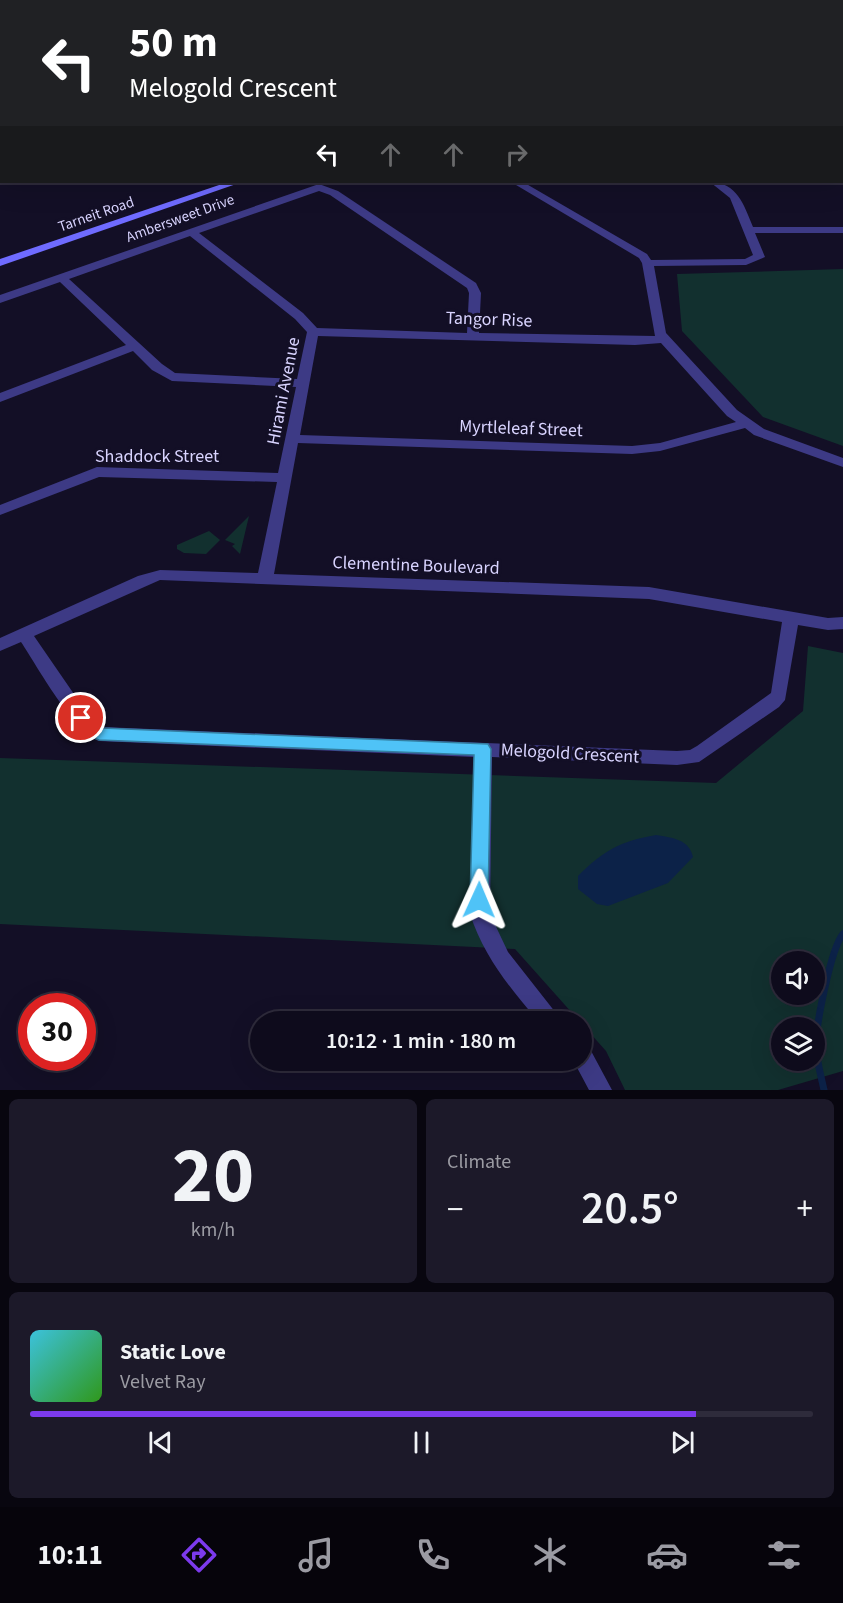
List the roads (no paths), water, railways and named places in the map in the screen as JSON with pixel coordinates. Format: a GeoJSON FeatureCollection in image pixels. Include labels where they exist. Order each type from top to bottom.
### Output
{"type":"FeatureCollection","features":[{"type":"Feature","properties":{"kind":"street","name":"Tarneit Road"},"geometry":{"type":"LineString","coordinates":[[0,263],[234,183]]}},
{"type":"Feature","properties":{"kind":"street"},"geometry":{"type":"LineString","coordinates":[[518,183],[630,248],[648,263],[752,261],[759,257],[735,196],[716,183]]}},
{"type":"Feature","properties":{"kind":"street","name":"Ambersweet Drive"},"geometry":{"type":"LineString","coordinates":[[0,299],[309,188],[324,188],[472,286],[475,293],[472,337]]}},
{"type":"Feature","properties":{"kind":"street"},"geometry":{"type":"LineString","coordinates":[[749,230],[843,230]]}},
{"type":"Feature","properties":{"kind":"street","name":"Hirami Avenue"},"geometry":{"type":"LineString","coordinates":[[190,231],[299,316],[313,332],[265,579]]}},
{"type":"Feature","properties":{"kind":"street"},"geometry":{"type":"LineString","coordinates":[[648,263],[659,331],[744,424],[772,437],[843,463]]}},
{"type":"Feature","properties":{"kind":"street"},"geometry":{"type":"LineString","coordinates":[[61,277],[165,374],[179,379],[304,383]]}},
{"type":"Feature","properties":{"kind":"street","name":"Tangor Rise"},"geometry":{"type":"LineString","coordinates":[[313,332],[635,341],[664,339]]}},
{"type":"Feature","properties":{"kind":"street"},"geometry":{"type":"LineString","coordinates":[[0,398],[135,346]]}},
{"type":"Feature","properties":{"kind":"street","name":"Myrtleleaf Street"},"geometry":{"type":"LineString","coordinates":[[292,439],[632,450],[660,447],[744,424]]}},
{"type":"Feature","properties":{"kind":"street","name":"Shaddock Street"},"geometry":{"type":"LineString","coordinates":[[0,510],[97,472],[285,478]]}},
{"type":"Feature","properties":{"kind":"street","name":"Clementine Boulevard"},"geometry":{"type":"LineString","coordinates":[[0,645],[153,576],[649,593],[834,625],[843,623]]}},
{"type":"Feature","properties":{"kind":"street","name":"Melogold Crescent"},"geometry":{"type":"LineString","coordinates":[[24,634],[81,718],[91,730],[99,734],[693,757],[773,702],[779,695],[791,617]]}},
{"type":"Feature","properties":{"kind":"street"},"geometry":{"type":"LineString","coordinates":[[483,749],[480,914],[484,930],[500,960],[544,1011]]}},
{"type":"Feature","properties":{"kind":"street"},"geometry":{"type":"LineString","coordinates":[[591,1071],[602,1090]]}},
{"type":"Feature","properties":{"kind":"water"},"geometry":{"type":"Polygon","coordinates":[[[656,835],[684,843],[693,857],[668,883],[608,906],[597,904],[578,889],[578,876],[596,859],[633,840],[656,835]]]}},
{"type":"Feature","properties":{"kind":"waterway"},"geometry":{"type":"LineString","coordinates":[[824,1090],[818,1064],[816,1038],[829,971],[838,942],[843,934]]}}]}
